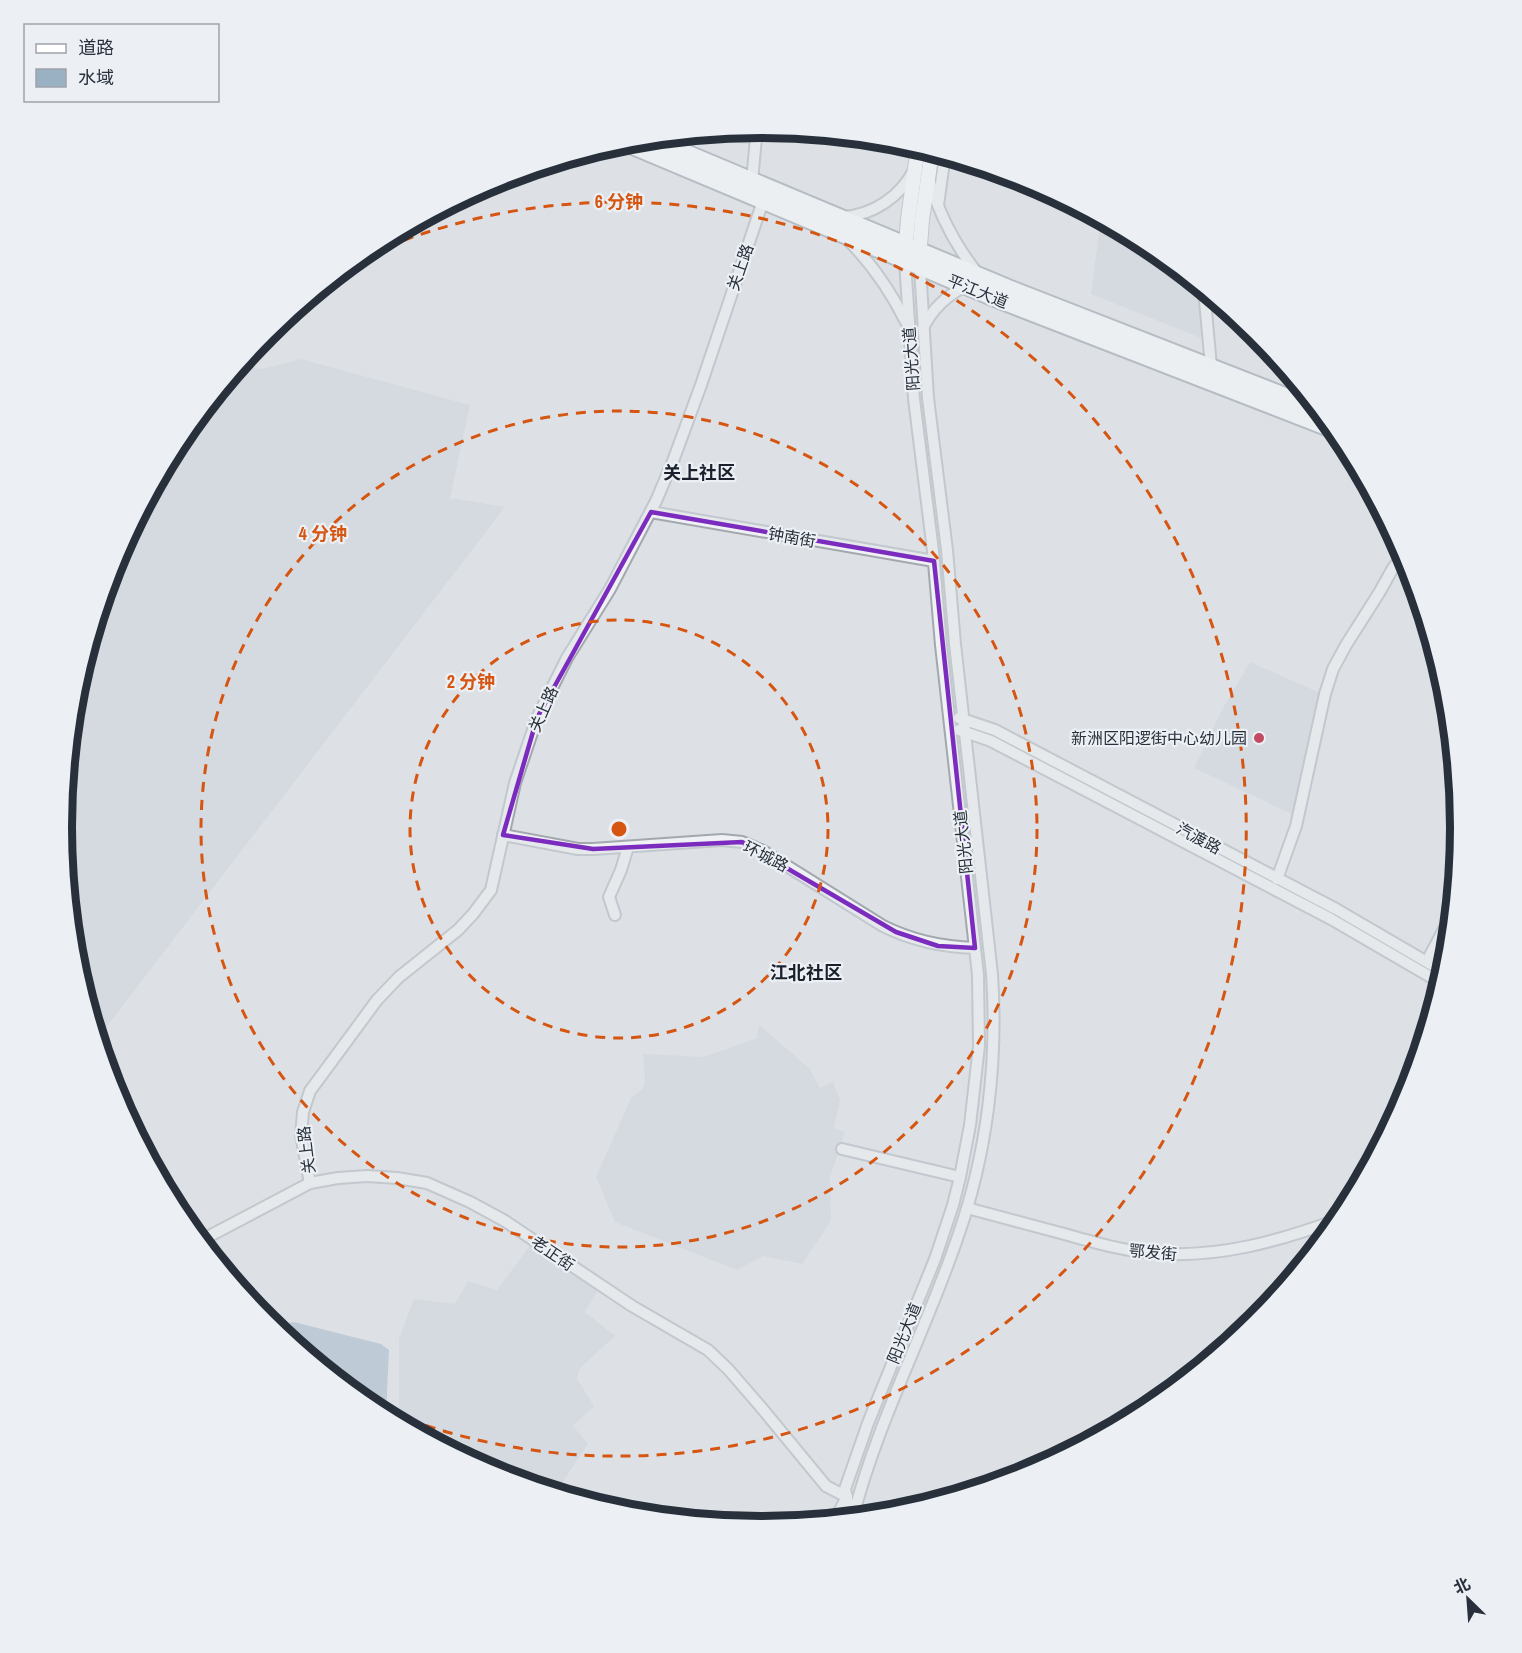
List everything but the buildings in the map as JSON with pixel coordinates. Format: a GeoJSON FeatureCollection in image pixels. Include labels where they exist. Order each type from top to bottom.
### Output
{"type":"FeatureCollection","features":[{"type":"Feature","properties":{"kind":"highway","name":"平江大道"},"geometry":{"type":"LineString","coordinates":[[665,144],[840,218],[912,256]]}},
{"type":"Feature","properties":{"kind":"highway","name":"平江大道"},"geometry":{"type":"LineString","coordinates":[[639,149],[844,235],[912,256],[1320,424]]}},
{"type":"Feature","properties":{"kind":"highway","name":"平江大道"},"geometry":{"type":"LineString","coordinates":[[973,281],[1211,366],[1304,403]]}},
{"type":"Feature","properties":{"kind":"main road","name":"阳光大道"},"geometry":{"type":"LineString","coordinates":[[912,256],[917,156]]}},
{"type":"Feature","properties":{"kind":"main road","name":"阳光大道"},"geometry":{"type":"LineString","coordinates":[[912,256],[922,220],[931,159]]}},
{"type":"Feature","properties":{"kind":"street"},"geometry":{"type":"LineString","coordinates":[[753,181],[756,138]]}},
{"type":"Feature","properties":{"kind":"street"},"geometry":{"type":"LineString","coordinates":[[938,209],[944,163]]}},
{"type":"Feature","properties":{"kind":"street"},"geometry":{"type":"LineString","coordinates":[[840,218],[868,212],[886,202],[906,183],[915,167]]}},
{"type":"Feature","properties":{"kind":"street"},"geometry":{"type":"LineString","coordinates":[[923,328],[940,303],[973,281],[960,249],[938,209],[928,177]]}},
{"type":"Feature","properties":{"kind":"street","name":"关上路"},"geometry":{"type":"LineString","coordinates":[[310,1182],[301,1135],[303,1112],[310,1091],[377,1000],[393,982],[458,930],[483,903],[491,890],[514,783],[537,718],[567,658],[610,589],[651,512],[701,385],[763,201]]}},
{"type":"Feature","properties":{"kind":"street"},"geometry":{"type":"LineString","coordinates":[[844,235],[865,257],[884,284],[909,330]]}},
{"type":"Feature","properties":{"kind":"street","name":"阳光大道"},"geometry":{"type":"LineString","coordinates":[[854,1509],[882,1427],[948,1264],[967,1208],[985,1127],[994,1020],[992,974],[947,550],[928,398],[923,328],[912,256]]}},
{"type":"Feature","properties":{"kind":"street","name":"阳光大道"},"geometry":{"type":"LineString","coordinates":[[850,1510],[845,1489],[868,1422],[945,1232],[960,1177],[970,1125],[979,1046],[979,998],[975,948],[934,561],[914,399],[909,330],[912,256]]}},
{"type":"Feature","properties":{"kind":"street"},"geometry":{"type":"LineString","coordinates":[[1205,300],[1211,366]]}},
{"type":"Feature","properties":{"kind":"street","name":"钟南街"},"geometry":{"type":"LineString","coordinates":[[651,512],[934,561]]}},
{"type":"Feature","properties":{"kind":"street"},"geometry":{"type":"LineString","coordinates":[[1277,879],[1296,826],[1325,694],[1333,669],[1398,562]]}},
{"type":"Feature","properties":{"kind":"street","name":"汽渡路"},"geometry":{"type":"LineString","coordinates":[[949,715],[995,730],[1361,922],[1436,967]]}},
{"type":"Feature","properties":{"kind":"street","name":"汽渡路"},"geometry":{"type":"LineString","coordinates":[[950,727],[991,741],[1330,919],[1433,978]]}},
{"type":"Feature","properties":{"kind":"street","name":"环城路"},"geometry":{"type":"LineString","coordinates":[[503,835],[578,849],[722,840],[742,842],[763,851],[896,932],[938,946],[975,948]]}},
{"type":"Feature","properties":{"kind":"street"},"geometry":{"type":"LineString","coordinates":[[615,915],[609,897],[628,847]]}},
{"type":"Feature","properties":{"kind":"street"},"geometry":{"type":"LineString","coordinates":[[1426,961],[1441,933]]}},
{"type":"Feature","properties":{"kind":"street"},"geometry":{"type":"LineString","coordinates":[[842,1149],[960,1177]]}},
{"type":"Feature","properties":{"kind":"street","name":"老正街"},"geometry":{"type":"LineString","coordinates":[[208,1237],[310,1182],[360,1176],[382,1176],[427,1183],[505,1221],[632,1306],[708,1350],[747,1391],[826,1486],[847,1497]]}},
{"type":"Feature","properties":{"kind":"street","name":"鄂发街"},"geometry":{"type":"LineString","coordinates":[[967,1208],[1119,1248],[1171,1254],[1232,1250],[1323,1224]]}},
{"type":"Feature","properties":{"kind":"street"},"geometry":{"type":"LineString","coordinates":[[839,1511],[847,1497]]}},
{"type":"Feature","properties":{"kind":"highlighted area"},"geometry":{"type":"Polygon","coordinates":[[[651,512],[934,561],[975,948],[938,946],[896,932],[742,842],[593,849],[503,835],[537,718],[651,512]]]}},
{"type":"Feature","properties":{"kind":"shaded area"},"geometry":{"type":"Polygon","coordinates":[[[751,138],[751,144],[728,139],[751,138]]]}},
{"type":"Feature","properties":{"kind":"shaded area"},"geometry":{"type":"Polygon","coordinates":[[[1100,227],[1144,254],[1199,296],[1201,338],[1091,294],[1100,227]]]}},
{"type":"Feature","properties":{"kind":"shaded area"},"geometry":{"type":"Polygon","coordinates":[[[301,359],[470,405],[450,498],[505,507],[103,1031],[85,961],[73,872],[73,781],[85,692],[95,648],[124,563],[164,482],[214,407],[243,372],[248,367],[263,369],[301,359]]]}},
{"type":"Feature","properties":{"kind":"shaded area","name":"新洲区阳逻街中心幼儿园"},"geometry":{"type":"Polygon","coordinates":[[[1250,662],[1320,693],[1292,814],[1194,768],[1223,708],[1250,662]]]}},
{"type":"Feature","properties":{"kind":"shaded area"},"geometry":{"type":"Polygon","coordinates":[[[759,1025],[810,1069],[820,1088],[833,1082],[840,1100],[834,1128],[845,1132],[830,1177],[831,1221],[802,1264],[763,1256],[737,1270],[615,1222],[596,1177],[631,1098],[643,1088],[645,1079],[643,1054],[704,1057],[757,1038],[759,1025]]]}},
{"type":"Feature","properties":{"kind":"shaded area"},"geometry":{"type":"Polygon","coordinates":[[[531,1244],[599,1288],[585,1312],[615,1336],[580,1368],[577,1379],[594,1406],[573,1426],[588,1444],[561,1485],[497,1463],[456,1444],[399,1412],[399,1339],[414,1299],[455,1304],[468,1281],[497,1290],[531,1244]]]}},
{"type":"Feature","properties":{"kind":"water"},"geometry":{"type":"Polygon","coordinates":[[[294,1322],[381,1344],[389,1350],[386,1404],[307,1345],[285,1324],[294,1322]]]}},
{"type":"Feature","properties":{"kind":"place","name":"新洲区阳逻街中心幼儿园"},"geometry":{"type":"Point","coordinates":[1259,738]}},
{"type":"Feature","properties":{"kind":"district","name":"关上社区"},"geometry":{"type":"Point","coordinates":[699,472]}},
{"type":"Feature","properties":{"kind":"district","name":"江北社区"},"geometry":{"type":"Point","coordinates":[806,972]}}]}
